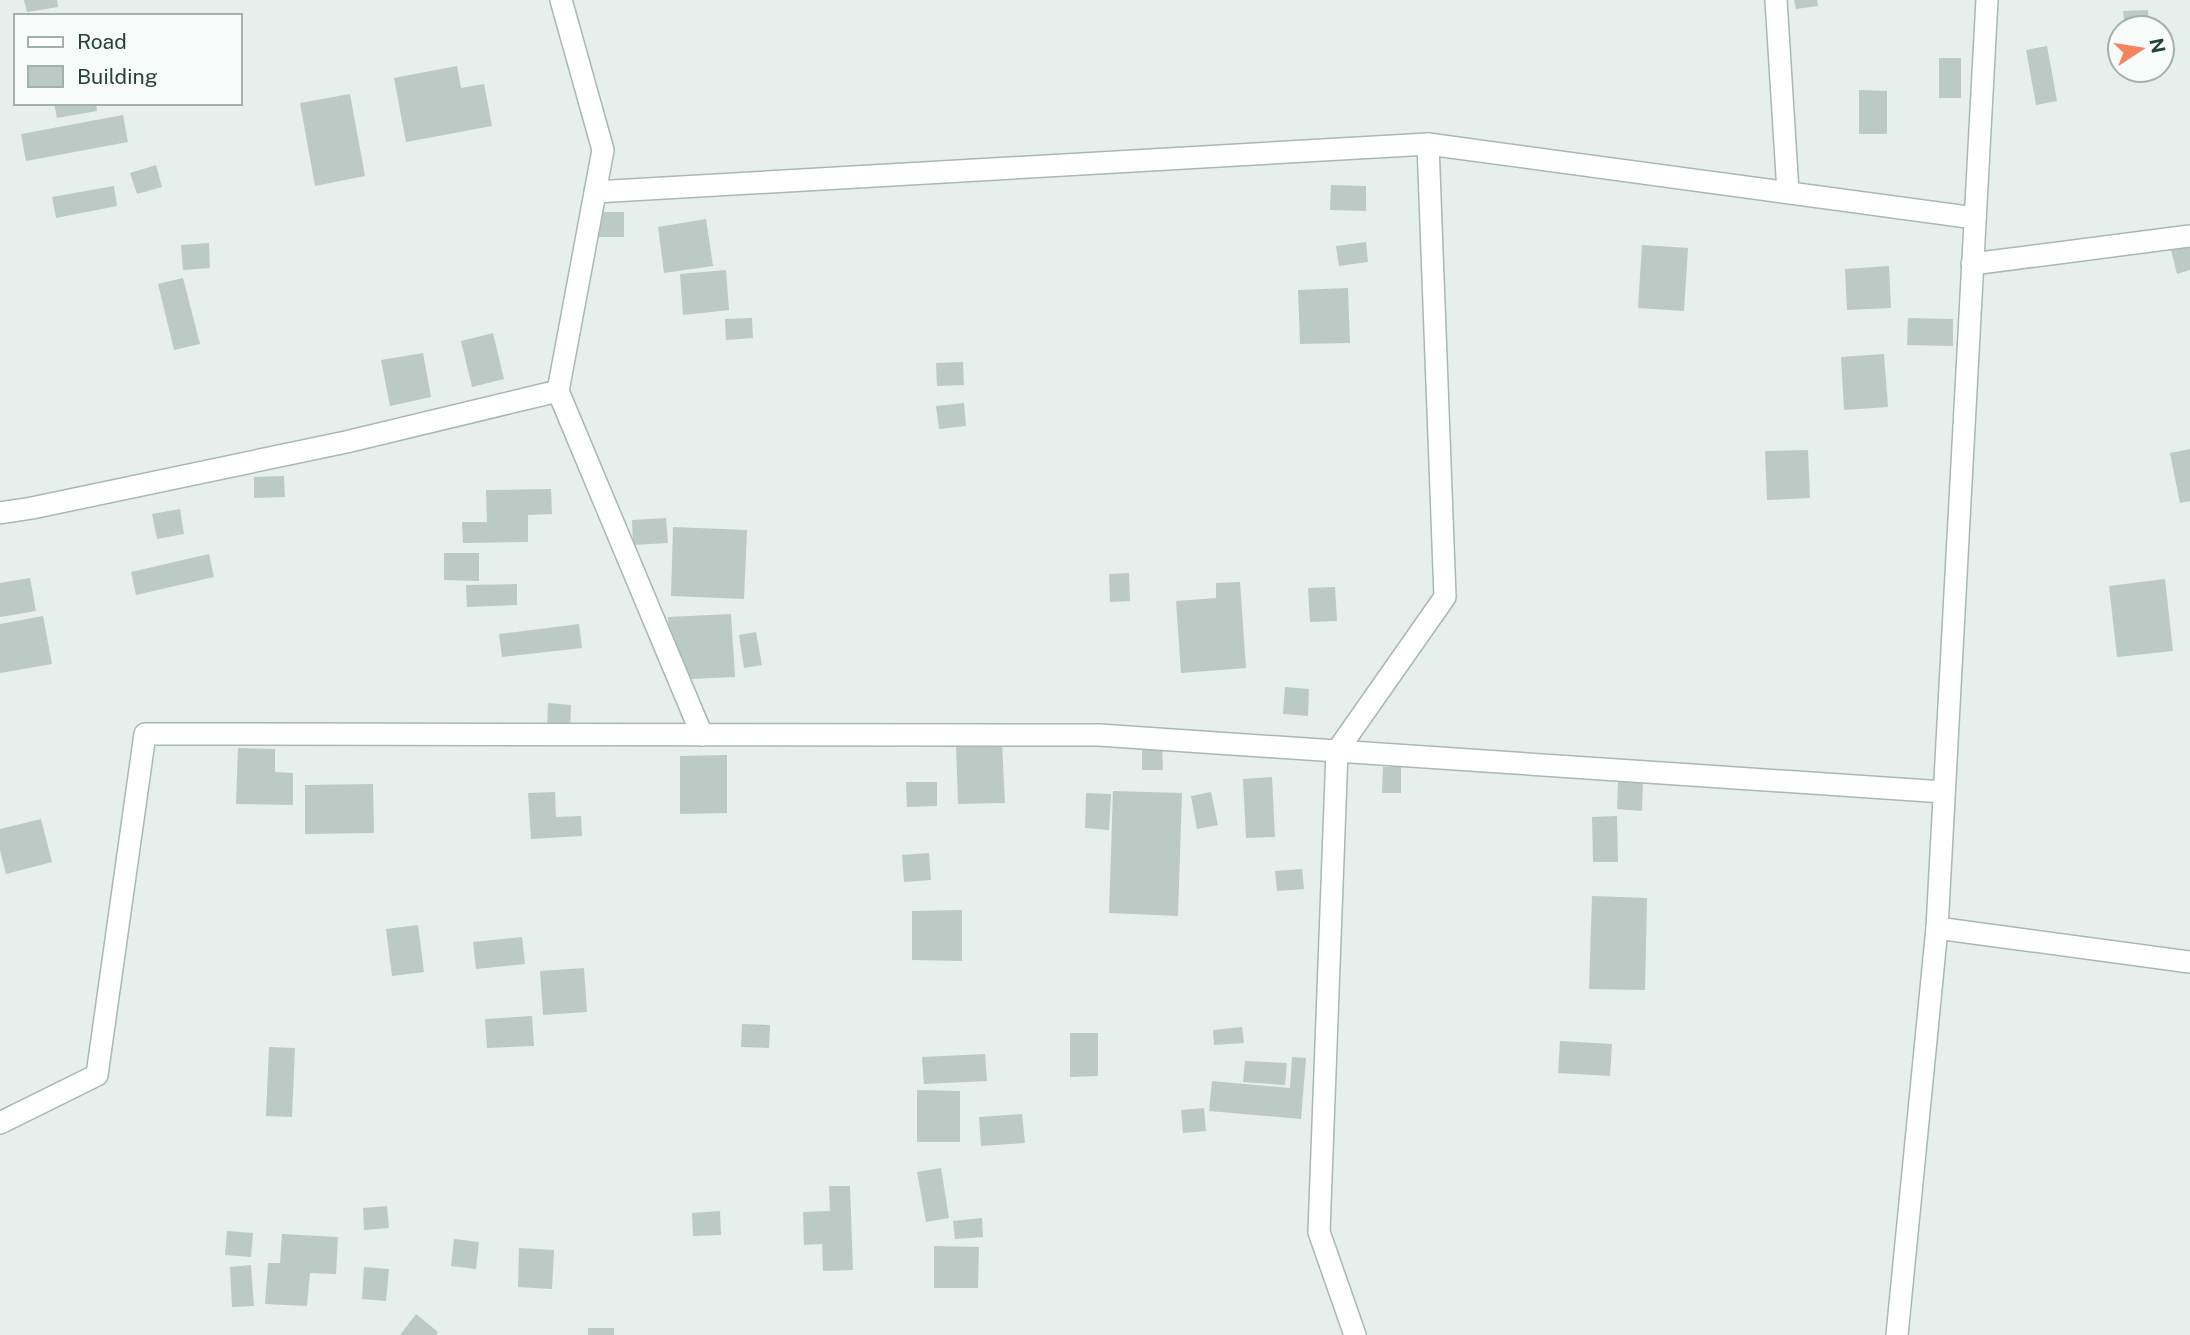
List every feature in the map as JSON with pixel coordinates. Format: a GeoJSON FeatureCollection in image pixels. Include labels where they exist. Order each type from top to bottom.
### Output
{"type":"FeatureCollection","features":[{"type":"Feature","properties":{"kind":"street"},"geometry":{"type":"LineString","coordinates":[[561,0],[603,150],[558,390],[702,734]]}},
{"type":"Feature","properties":{"kind":"street"},"geometry":{"type":"LineString","coordinates":[[1776,0],[1788,192]]}},
{"type":"Feature","properties":{"kind":"street"},"geometry":{"type":"LineString","coordinates":[[1897,1335],[1937,928],[1987,0]]}},
{"type":"Feature","properties":{"kind":"street"},"geometry":{"type":"LineString","coordinates":[[595,192],[1428,144],[1975,218]]}},
{"type":"Feature","properties":{"kind":"street"},"geometry":{"type":"LineString","coordinates":[[1355,1335],[1319,1232],[1337,751],[1445,597],[1428,144]]}},
{"type":"Feature","properties":{"kind":"street"},"geometry":{"type":"LineString","coordinates":[[1972,264],[2190,236]]}},
{"type":"Feature","properties":{"kind":"street"},"geometry":{"type":"LineString","coordinates":[[0,513],[346,442],[558,390]]}},
{"type":"Feature","properties":{"kind":"street"},"geometry":{"type":"LineString","coordinates":[[0,1123],[97,1075],[145,734],[1099,735],[1944,792]]}},
{"type":"Feature","properties":{"kind":"street"},"geometry":{"type":"LineString","coordinates":[[1937,928],[2190,962]]}},
{"type":"Feature","properties":{"kind":"building"},"geometry":{"type":"Polygon","coordinates":[[[24,0],[57,0],[58,7],[27,12],[24,0]]]}},
{"type":"Feature","properties":{"kind":"building"},"geometry":{"type":"Polygon","coordinates":[[[1794,0],[1817,0],[1818,6],[1796,9],[1794,0]]]}},
{"type":"Feature","properties":{"kind":"building"},"geometry":{"type":"Polygon","coordinates":[[[2148,10],[2148,14],[2123,14],[2123,11],[2148,10]]]}},
{"type":"Feature","properties":{"kind":"building"},"geometry":{"type":"Polygon","coordinates":[[[2047,46],[2057,101],[2036,105],[2026,50],[2047,46]]]}},
{"type":"Feature","properties":{"kind":"building"},"geometry":{"type":"Polygon","coordinates":[[[1939,58],[1961,58],[1961,98],[1939,98],[1939,58]]]}},
{"type":"Feature","properties":{"kind":"building"},"geometry":{"type":"Polygon","coordinates":[[[457,66],[461,88],[484,84],[492,126],[406,142],[394,78],[457,66]]]}},
{"type":"Feature","properties":{"kind":"building"},"geometry":{"type":"Polygon","coordinates":[[[1859,90],[1887,91],[1887,134],[1859,134],[1859,90]]]}},
{"type":"Feature","properties":{"kind":"building"},"geometry":{"type":"Polygon","coordinates":[[[350,94],[365,176],[315,186],[300,103],[350,94]]]}},
{"type":"Feature","properties":{"kind":"building"},"geometry":{"type":"Polygon","coordinates":[[[54,105],[96,105],[97,111],[57,118],[54,105]]]}},
{"type":"Feature","properties":{"kind":"building"},"geometry":{"type":"Polygon","coordinates":[[[123,115],[128,142],[26,161],[21,134],[123,115]]]}},
{"type":"Feature","properties":{"kind":"building"},"geometry":{"type":"Polygon","coordinates":[[[156,165],[162,187],[137,194],[130,173],[156,165]]]}},
{"type":"Feature","properties":{"kind":"building"},"geometry":{"type":"Polygon","coordinates":[[[1331,185],[1366,186],[1366,211],[1330,210],[1331,185]]]}},
{"type":"Feature","properties":{"kind":"building"},"geometry":{"type":"Polygon","coordinates":[[[114,186],[117,206],[56,218],[52,197],[114,186]]]}},
{"type":"Feature","properties":{"kind":"building"},"geometry":{"type":"Polygon","coordinates":[[[597,212],[624,212],[624,237],[597,237],[597,212]]]}},
{"type":"Feature","properties":{"kind":"building"},"geometry":{"type":"Polygon","coordinates":[[[706,219],[713,266],[664,273],[658,227],[706,219]]]}},
{"type":"Feature","properties":{"kind":"building"},"geometry":{"type":"Polygon","coordinates":[[[2190,228],[2190,270],[2177,274],[2167,234],[2190,228]]]}},
{"type":"Feature","properties":{"kind":"building"},"geometry":{"type":"Polygon","coordinates":[[[1366,242],[1368,262],[1339,266],[1336,246],[1366,242]]]}},
{"type":"Feature","properties":{"kind":"building"},"geometry":{"type":"Polygon","coordinates":[[[209,243],[210,268],[183,270],[181,245],[209,243]]]}},
{"type":"Feature","properties":{"kind":"building"},"geometry":{"type":"Polygon","coordinates":[[[1642,245],[1688,248],[1684,311],[1638,308],[1642,245]]]}},
{"type":"Feature","properties":{"kind":"building"},"geometry":{"type":"Polygon","coordinates":[[[1889,266],[1891,308],[1847,310],[1845,269],[1889,266]]]}},
{"type":"Feature","properties":{"kind":"building"},"geometry":{"type":"Polygon","coordinates":[[[726,270],[729,310],[683,315],[680,274],[726,270]]]}},
{"type":"Feature","properties":{"kind":"building"},"geometry":{"type":"Polygon","coordinates":[[[183,278],[200,344],[174,350],[158,284],[183,278]]]}},
{"type":"Feature","properties":{"kind":"building"},"geometry":{"type":"Polygon","coordinates":[[[1348,288],[1350,343],[1300,344],[1298,290],[1348,288]]]}},
{"type":"Feature","properties":{"kind":"building"},"geometry":{"type":"Polygon","coordinates":[[[752,318],[753,338],[726,340],[725,319],[752,318]]]}},
{"type":"Feature","properties":{"kind":"building"},"geometry":{"type":"Polygon","coordinates":[[[1908,318],[1953,319],[1953,346],[1907,345],[1908,318]]]}},
{"type":"Feature","properties":{"kind":"building"},"geometry":{"type":"Polygon","coordinates":[[[493,333],[504,379],[472,387],[461,341],[493,333]]]}},
{"type":"Feature","properties":{"kind":"building"},"geometry":{"type":"Polygon","coordinates":[[[423,353],[431,397],[390,406],[381,360],[423,353]]]}},
{"type":"Feature","properties":{"kind":"building"},"geometry":{"type":"Polygon","coordinates":[[[1884,354],[1888,407],[1844,410],[1841,357],[1884,354]]]}},
{"type":"Feature","properties":{"kind":"building"},"geometry":{"type":"Polygon","coordinates":[[[963,362],[964,385],[937,386],[936,363],[963,362]]]}},
{"type":"Feature","properties":{"kind":"building"},"geometry":{"type":"Polygon","coordinates":[[[964,403],[966,426],[939,429],[936,406],[964,403]]]}},
{"type":"Feature","properties":{"kind":"building"},"geometry":{"type":"Polygon","coordinates":[[[2190,449],[2190,501],[2180,503],[2170,453],[2190,449]]]}},
{"type":"Feature","properties":{"kind":"building"},"geometry":{"type":"Polygon","coordinates":[[[1808,450],[1810,498],[1767,500],[1765,451],[1808,450]]]}},
{"type":"Feature","properties":{"kind":"building"},"geometry":{"type":"Polygon","coordinates":[[[284,476],[285,497],[254,498],[254,477],[284,476]]]}},
{"type":"Feature","properties":{"kind":"building"},"geometry":{"type":"Polygon","coordinates":[[[551,489],[552,514],[528,515],[528,542],[463,543],[462,522],[487,522],[486,490],[551,489]]]}},
{"type":"Feature","properties":{"kind":"building"},"geometry":{"type":"Polygon","coordinates":[[[180,509],[184,534],[157,539],[152,514],[180,509]]]}},
{"type":"Feature","properties":{"kind":"building"},"geometry":{"type":"Polygon","coordinates":[[[666,518],[668,543],[633,545],[632,520],[666,518]]]}},
{"type":"Feature","properties":{"kind":"building"},"geometry":{"type":"Polygon","coordinates":[[[673,527],[747,530],[744,599],[671,596],[673,527]]]}},
{"type":"Feature","properties":{"kind":"building"},"geometry":{"type":"Polygon","coordinates":[[[444,553],[479,553],[479,581],[444,580],[444,553]]]}},
{"type":"Feature","properties":{"kind":"building"},"geometry":{"type":"Polygon","coordinates":[[[209,554],[214,577],[136,595],[131,572],[209,554]]]}},
{"type":"Feature","properties":{"kind":"building"},"geometry":{"type":"Polygon","coordinates":[[[1129,573],[1130,601],[1110,602],[1109,574],[1129,573]]]}},
{"type":"Feature","properties":{"kind":"building"},"geometry":{"type":"Polygon","coordinates":[[[30,578],[36,611],[0,617],[0,583],[30,578]]]}},
{"type":"Feature","properties":{"kind":"building"},"geometry":{"type":"Polygon","coordinates":[[[2165,579],[2173,651],[2117,657],[2109,586],[2165,579]]]}},
{"type":"Feature","properties":{"kind":"building"},"geometry":{"type":"Polygon","coordinates":[[[1240,582],[1246,668],[1181,673],[1176,601],[1216,598],[1216,583],[1240,582]]]}},
{"type":"Feature","properties":{"kind":"building"},"geometry":{"type":"Polygon","coordinates":[[[517,584],[517,605],[467,607],[466,585],[517,584]]]}},
{"type":"Feature","properties":{"kind":"building"},"geometry":{"type":"Polygon","coordinates":[[[1335,587],[1337,621],[1310,622],[1308,588],[1335,587]]]}},
{"type":"Feature","properties":{"kind":"building"},"geometry":{"type":"Polygon","coordinates":[[[731,614],[735,677],[671,680],[668,617],[731,614]]]}},
{"type":"Feature","properties":{"kind":"building"},"geometry":{"type":"Polygon","coordinates":[[[43,616],[52,664],[0,673],[0,624],[43,616]]]}},
{"type":"Feature","properties":{"kind":"building"},"geometry":{"type":"Polygon","coordinates":[[[579,624],[582,648],[502,657],[499,634],[579,624]]]}},
{"type":"Feature","properties":{"kind":"building"},"geometry":{"type":"Polygon","coordinates":[[[756,632],[762,665],[744,668],[739,635],[756,632]]]}},
{"type":"Feature","properties":{"kind":"building"},"geometry":{"type":"Polygon","coordinates":[[[1285,687],[1309,689],[1308,716],[1283,714],[1285,687]]]}},
{"type":"Feature","properties":{"kind":"building"},"geometry":{"type":"Polygon","coordinates":[[[548,703],[571,705],[570,732],[547,731],[548,703]]]}},
{"type":"Feature","properties":{"kind":"building"},"geometry":{"type":"Polygon","coordinates":[[[1002,744],[1005,803],[958,804],[956,745],[1002,744]]]}},
{"type":"Feature","properties":{"kind":"building"},"geometry":{"type":"Polygon","coordinates":[[[1162,746],[1163,770],[1142,770],[1142,747],[1162,746]]]}},
{"type":"Feature","properties":{"kind":"building"},"geometry":{"type":"Polygon","coordinates":[[[238,748],[275,749],[275,772],[293,773],[293,805],[236,804],[238,748]]]}},
{"type":"Feature","properties":{"kind":"building"},"geometry":{"type":"Polygon","coordinates":[[[727,755],[727,813],[680,814],[680,756],[727,755]]]}},
{"type":"Feature","properties":{"kind":"building"},"geometry":{"type":"Polygon","coordinates":[[[1383,767],[1401,767],[1401,793],[1382,793],[1383,767]]]}},
{"type":"Feature","properties":{"kind":"building"},"geometry":{"type":"Polygon","coordinates":[[[1272,777],[1275,837],[1246,838],[1243,779],[1272,777]]]}},
{"type":"Feature","properties":{"kind":"building"},"geometry":{"type":"Polygon","coordinates":[[[1618,781],[1643,782],[1642,811],[1617,809],[1618,781]]]}},
{"type":"Feature","properties":{"kind":"building"},"geometry":{"type":"Polygon","coordinates":[[[906,782],[937,782],[937,806],[907,807],[906,782]]]}},
{"type":"Feature","properties":{"kind":"building"},"geometry":{"type":"Polygon","coordinates":[[[373,784],[374,833],[305,834],[305,785],[373,784]]]}},
{"type":"Feature","properties":{"kind":"building"},"geometry":{"type":"Polygon","coordinates":[[[1113,791],[1182,793],[1178,916],[1109,913],[1113,791]]]}},
{"type":"Feature","properties":{"kind":"building"},"geometry":{"type":"Polygon","coordinates":[[[555,792],[556,817],[581,816],[582,836],[531,839],[528,793],[555,792]]]}},
{"type":"Feature","properties":{"kind":"building"},"geometry":{"type":"Polygon","coordinates":[[[1211,792],[1218,825],[1197,829],[1191,796],[1211,792]]]}},
{"type":"Feature","properties":{"kind":"building"},"geometry":{"type":"Polygon","coordinates":[[[1086,793],[1111,794],[1109,830],[1085,828],[1086,793]]]}},
{"type":"Feature","properties":{"kind":"building"},"geometry":{"type":"Polygon","coordinates":[[[1617,816],[1618,862],[1593,862],[1592,817],[1617,816]]]}},
{"type":"Feature","properties":{"kind":"building"},"geometry":{"type":"Polygon","coordinates":[[[41,819],[52,862],[6,874],[0,850],[0,829],[41,819]]]}},
{"type":"Feature","properties":{"kind":"building"},"geometry":{"type":"Polygon","coordinates":[[[929,853],[931,880],[904,882],[902,855],[929,853]]]}},
{"type":"Feature","properties":{"kind":"building"},"geometry":{"type":"Polygon","coordinates":[[[1302,869],[1304,889],[1277,891],[1275,871],[1302,869]]]}},
{"type":"Feature","properties":{"kind":"building"},"geometry":{"type":"Polygon","coordinates":[[[1592,896],[1647,898],[1645,990],[1589,989],[1592,896]]]}},
{"type":"Feature","properties":{"kind":"building"},"geometry":{"type":"Polygon","coordinates":[[[962,910],[962,961],[912,960],[912,911],[962,910]]]}},
{"type":"Feature","properties":{"kind":"building"},"geometry":{"type":"Polygon","coordinates":[[[418,925],[424,972],[392,976],[386,929],[418,925]]]}},
{"type":"Feature","properties":{"kind":"building"},"geometry":{"type":"Polygon","coordinates":[[[522,937],[525,964],[476,969],[473,942],[522,937]]]}},
{"type":"Feature","properties":{"kind":"building"},"geometry":{"type":"Polygon","coordinates":[[[584,968],[587,1012],[543,1015],[540,971],[584,968]]]}},
{"type":"Feature","properties":{"kind":"building"},"geometry":{"type":"Polygon","coordinates":[[[532,1016],[534,1046],[487,1048],[485,1019],[532,1016]]]}},
{"type":"Feature","properties":{"kind":"building"},"geometry":{"type":"Polygon","coordinates":[[[742,1024],[770,1025],[769,1048],[741,1047],[742,1024]]]}},
{"type":"Feature","properties":{"kind":"building"},"geometry":{"type":"Polygon","coordinates":[[[1242,1027],[1244,1043],[1214,1045],[1213,1030],[1242,1027]]]}},
{"type":"Feature","properties":{"kind":"building"},"geometry":{"type":"Polygon","coordinates":[[[1070,1033],[1098,1033],[1098,1076],[1070,1077],[1070,1033]]]}},
{"type":"Feature","properties":{"kind":"building"},"geometry":{"type":"Polygon","coordinates":[[[1560,1041],[1612,1044],[1610,1076],[1558,1073],[1560,1041]]]}},
{"type":"Feature","properties":{"kind":"building"},"geometry":{"type":"Polygon","coordinates":[[[269,1047],[295,1048],[292,1117],[266,1116],[269,1047]]]}},
{"type":"Feature","properties":{"kind":"building"},"geometry":{"type":"Polygon","coordinates":[[[985,1054],[987,1081],[924,1084],[922,1057],[985,1054]]]}},
{"type":"Feature","properties":{"kind":"building"},"geometry":{"type":"Polygon","coordinates":[[[1292,1057],[1306,1058],[1301,1119],[1209,1111],[1212,1081],[1290,1088],[1292,1057]]]}},
{"type":"Feature","properties":{"kind":"building"},"geometry":{"type":"Polygon","coordinates":[[[1245,1061],[1287,1063],[1285,1085],[1243,1082],[1245,1061]]]}},
{"type":"Feature","properties":{"kind":"building"},"geometry":{"type":"Polygon","coordinates":[[[917,1090],[960,1091],[960,1142],[917,1142],[917,1090]]]}},
{"type":"Feature","properties":{"kind":"building"},"geometry":{"type":"Polygon","coordinates":[[[1204,1108],[1206,1131],[1183,1133],[1181,1110],[1204,1108]]]}},
{"type":"Feature","properties":{"kind":"building"},"geometry":{"type":"Polygon","coordinates":[[[1022,1114],[1025,1143],[981,1146],[979,1117],[1022,1114]]]}},
{"type":"Feature","properties":{"kind":"building"},"geometry":{"type":"Polygon","coordinates":[[[941,1168],[949,1218],[926,1222],[917,1172],[941,1168]]]}},
{"type":"Feature","properties":{"kind":"building"},"geometry":{"type":"Polygon","coordinates":[[[829,1186],[850,1186],[853,1270],[823,1271],[822,1244],[804,1245],[803,1212],[830,1211],[829,1186]]]}},
{"type":"Feature","properties":{"kind":"building"},"geometry":{"type":"Polygon","coordinates":[[[387,1206],[389,1228],[364,1230],[363,1208],[387,1206]]]}},
{"type":"Feature","properties":{"kind":"building"},"geometry":{"type":"Polygon","coordinates":[[[720,1211],[721,1235],[693,1236],[692,1213],[720,1211]]]}},
{"type":"Feature","properties":{"kind":"building"},"geometry":{"type":"Polygon","coordinates":[[[982,1218],[983,1237],[955,1239],[953,1221],[982,1218]]]}},
{"type":"Feature","properties":{"kind":"building"},"geometry":{"type":"Polygon","coordinates":[[[227,1231],[253,1233],[251,1257],[225,1255],[227,1231]]]}},
{"type":"Feature","properties":{"kind":"building"},"geometry":{"type":"Polygon","coordinates":[[[282,1234],[338,1237],[336,1274],[310,1273],[307,1306],[265,1304],[268,1263],[280,1263],[282,1234]]]}},
{"type":"Feature","properties":{"kind":"building"},"geometry":{"type":"Polygon","coordinates":[[[454,1239],[479,1242],[476,1269],[451,1266],[454,1239]]]}},
{"type":"Feature","properties":{"kind":"building"},"geometry":{"type":"Polygon","coordinates":[[[934,1246],[979,1247],[978,1288],[934,1288],[934,1246]]]}},
{"type":"Feature","properties":{"kind":"building"},"geometry":{"type":"Polygon","coordinates":[[[519,1248],[554,1250],[552,1289],[518,1287],[519,1248]]]}},
{"type":"Feature","properties":{"kind":"building"},"geometry":{"type":"Polygon","coordinates":[[[251,1265],[254,1306],[232,1307],[230,1267],[251,1265]]]}},
{"type":"Feature","properties":{"kind":"building"},"geometry":{"type":"Polygon","coordinates":[[[364,1267],[389,1269],[386,1301],[362,1299],[364,1267]]]}},
{"type":"Feature","properties":{"kind":"building"},"geometry":{"type":"Polygon","coordinates":[[[416,1314],[438,1332],[436,1335],[400,1335],[416,1314]]]}},
{"type":"Feature","properties":{"kind":"building"},"geometry":{"type":"Polygon","coordinates":[[[588,1328],[614,1328],[614,1335],[588,1335],[588,1328]]]}}]}
